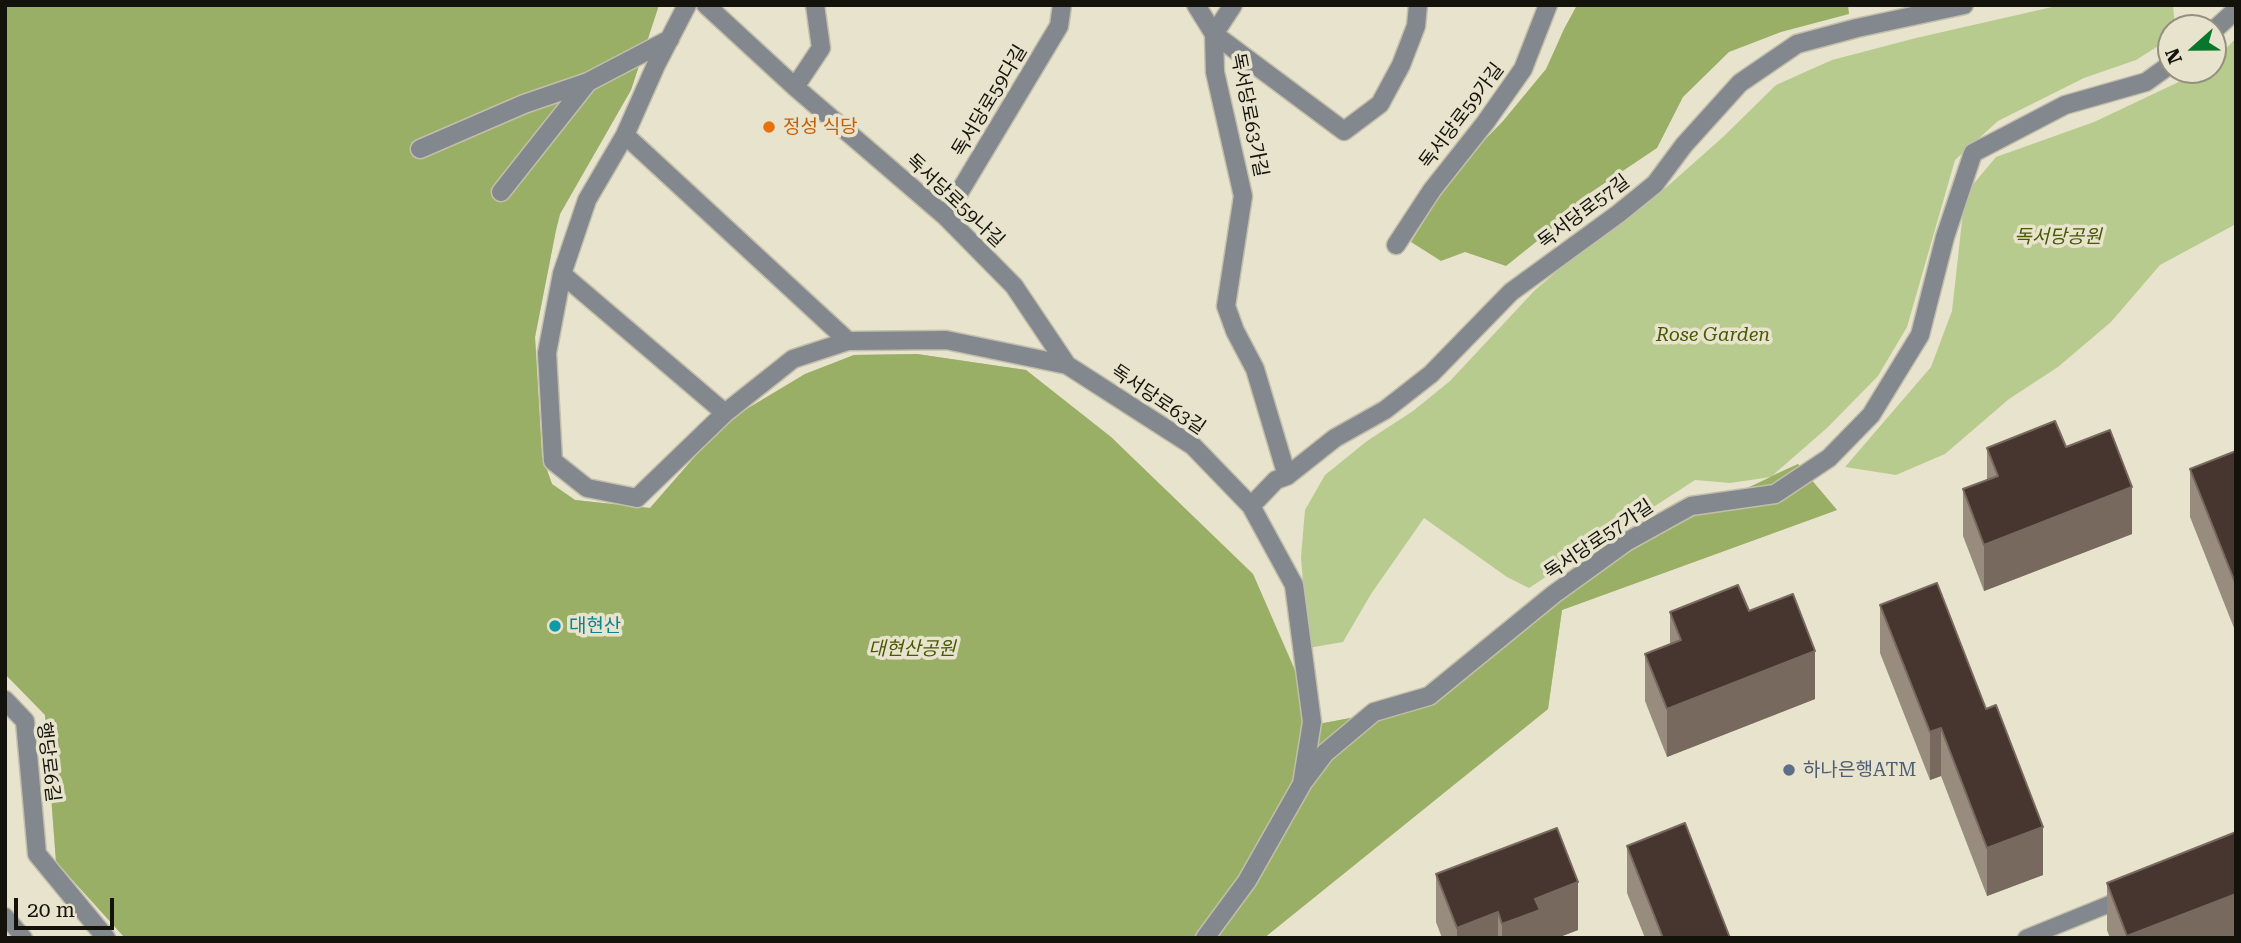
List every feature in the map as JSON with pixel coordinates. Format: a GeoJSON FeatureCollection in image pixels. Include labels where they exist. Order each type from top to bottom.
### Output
{"type":"FeatureCollection","features":[{"type":"Feature","properties":{"kind":"street","name":"독서당로63길"},"geometry":{"type":"LineString","coordinates":[[687,5],[656,65],[625,135],[587,200],[562,274],[547,353],[553,461],[587,488],[637,498],[724,413],[793,359],[848,341],[946,340],[1067,365],[1193,446],[1251,506],[1294,585],[1312,722],[1302,784],[1247,881],[1205,938]]}},
{"type":"Feature","properties":{"kind":"street","name":"독서당로59나길"},"geometry":{"type":"LineString","coordinates":[[706,5],[795,87],[945,216],[1014,286],[1067,365]]}},
{"type":"Feature","properties":{"kind":"street"},"geometry":{"type":"LineString","coordinates":[[795,87],[821,48],[815,5]]}},
{"type":"Feature","properties":{"kind":"street","name":"독서당로59다길"},"geometry":{"type":"LineString","coordinates":[[945,216],[1059,26],[1062,5]]}},
{"type":"Feature","properties":{"kind":"street","name":"독서당로63가길"},"geometry":{"type":"LineString","coordinates":[[1196,5],[1214,34],[1215,72],[1243,196],[1226,306],[1235,331],[1255,369],[1287,476]]}},
{"type":"Feature","properties":{"kind":"street"},"geometry":{"type":"LineString","coordinates":[[1233,5],[1214,34],[1344,131],[1380,104],[1405,55],[1416,26],[1418,5]]}},
{"type":"Feature","properties":{"kind":"street","name":"독서당로59가길"},"geometry":{"type":"LineString","coordinates":[[1396,245],[1432,190],[1523,69],[1548,5]]}},
{"type":"Feature","properties":{"kind":"street","name":"독서당로57길"},"geometry":{"type":"LineString","coordinates":[[1251,506],[1276,480],[1287,476],[1335,438],[1384,410],[1431,374],[1511,292],[1655,184],[1684,145],[1740,83],[1797,44],[1964,5]]}},
{"type":"Feature","properties":{"kind":"street"},"geometry":{"type":"LineString","coordinates":[[420,149],[524,104],[588,82],[670,39]]}},
{"type":"Feature","properties":{"kind":"street","name":"독서당로57가길"},"geometry":{"type":"LineString","coordinates":[[1302,784],[1325,753],[1374,712],[1429,696],[1554,594],[1626,542],[1691,506],[1774,494],[1829,458],[1871,415],[1920,335],[1945,237],[1973,153],[2065,106],[2146,82],[2157,74]]}},
{"type":"Feature","properties":{"kind":"street"},"geometry":{"type":"LineString","coordinates":[[501,191],[588,82]]}},
{"type":"Feature","properties":{"kind":"street"},"geometry":{"type":"LineString","coordinates":[[625,135],[848,341]]}},
{"type":"Feature","properties":{"kind":"street"},"geometry":{"type":"LineString","coordinates":[[562,274],[724,413]]}},
{"type":"Feature","properties":{"kind":"street","name":"행당로6길"},"geometry":{"type":"LineString","coordinates":[[5,700],[25,721],[37,855],[106,938]]}},
{"type":"Feature","properties":{"kind":"lane"},"geometry":{"type":"LineString","coordinates":[[2026,938],[2137,892]]}},
{"type":"Feature","properties":{"kind":"lane"},"geometry":{"type":"LineString","coordinates":[[5,916],[24,938]]}},
{"type":"Feature","properties":{"kind":"green space","name":"대현산공원"},"geometry":{"type":"Polygon","coordinates":[[[5,5],[659,5],[631,90],[560,214],[556,230],[535,337],[542,456],[552,484],[575,500],[650,508],[725,422],[805,374],[854,355],[917,354],[1026,370],[1111,437],[1253,574],[1319,724],[1431,703],[1519,632],[1741,491],[1771,477],[1730,483],[1695,480],[1529,588],[1507,577],[1424,518],[1371,594],[1343,642],[1308,648],[1301,557],[1305,510],[1325,475],[1450,381],[1535,290],[1577,254],[1661,192],[1776,85],[1832,60],[2061,5],[2173,5],[2174,14],[2157,14],[2157,47],[2136,60],[2084,78],[1998,121],[1955,160],[1907,327],[1878,376],[1827,428],[1773,475],[1798,464],[1837,510],[1562,610],[1548,709],[1264,938],[125,938],[56,862],[45,715],[5,674],[5,5]]]}},
{"type":"Feature","properties":{"kind":"green space","name":"대현산공원"},"geometry":{"type":"Polygon","coordinates":[[[5,5],[659,5],[631,90],[560,214],[556,230],[535,337],[542,456],[552,484],[575,500],[650,508],[725,422],[805,374],[854,355],[917,354],[1026,370],[1111,437],[1253,574],[1318,724],[1431,703],[1606,549],[1798,464],[1837,510],[1562,610],[1548,709],[1264,938],[125,938],[56,862],[45,715],[5,674],[5,5]]]}},
{"type":"Feature","properties":{"kind":"green space"},"geometry":{"type":"Polygon","coordinates":[[[1577,5],[1848,5],[1849,14],[1781,32],[1729,52],[1683,97],[1657,148],[1587,195],[1546,234],[1506,266],[1465,252],[1441,261],[1411,242],[1456,169],[1503,121],[1546,69],[1577,5]]]}},
{"type":"Feature","properties":{"kind":"green space","name":"독서당공원"},"geometry":{"type":"Polygon","coordinates":[[[2236,38],[2236,224],[2160,265],[2111,322],[2058,367],[2009,399],[1945,454],[1896,475],[1845,467],[1931,367],[1952,311],[1965,194],[1996,157],[2094,122],[2174,84],[2227,84],[2227,47],[2236,38]]]}},
{"type":"Feature","properties":{"kind":"building"},"geometry":{"type":"Polygon","coordinates":[[[2055,421],[2066,447],[2110,430],[2132,487],[1984,545],[1963,489],[1998,476],[1987,448],[2055,421]]]}},
{"type":"Feature","properties":{"kind":"building"},"geometry":{"type":"Polygon","coordinates":[[[2236,451],[2236,585],[2190,469],[2236,451]]]}},
{"type":"Feature","properties":{"kind":"building"},"geometry":{"type":"Polygon","coordinates":[[[1937,583],[1986,709],[1996,705],[2043,827],[1987,848],[1941,728],[1930,732],[1880,605],[1937,583]]]}},
{"type":"Feature","properties":{"kind":"building"},"geometry":{"type":"Polygon","coordinates":[[[1738,585],[1749,611],[1793,594],[1815,651],[1667,709],[1645,654],[1681,640],[1670,612],[1738,585]]]}},
{"type":"Feature","properties":{"kind":"building"},"geometry":{"type":"Polygon","coordinates":[[[1685,823],[1730,938],[1663,938],[1627,846],[1685,823]]]}},
{"type":"Feature","properties":{"kind":"building"},"geometry":{"type":"Polygon","coordinates":[[[1557,828],[1578,882],[1535,899],[1540,910],[1502,924],[1498,912],[1457,928],[1436,874],[1557,828]]]}},
{"type":"Feature","properties":{"kind":"building"},"geometry":{"type":"Polygon","coordinates":[[[2236,832],[2236,894],[2127,936],[2107,883],[2236,832]]]}},
{"type":"Feature","properties":{"kind":"place","name":"정성 식당"},"geometry":{"type":"Point","coordinates":[769,127]}},
{"type":"Feature","properties":{"kind":"place","name":"대현산"},"geometry":{"type":"Point","coordinates":[555,626]}},
{"type":"Feature","properties":{"kind":"place","name":"하나은행ATM"},"geometry":{"type":"Point","coordinates":[1789,770]}},
{"type":"Feature","properties":{"kind":"park label","name":"Rose Garden"},"geometry":{"type":"Point","coordinates":[1713,335]}}]}
